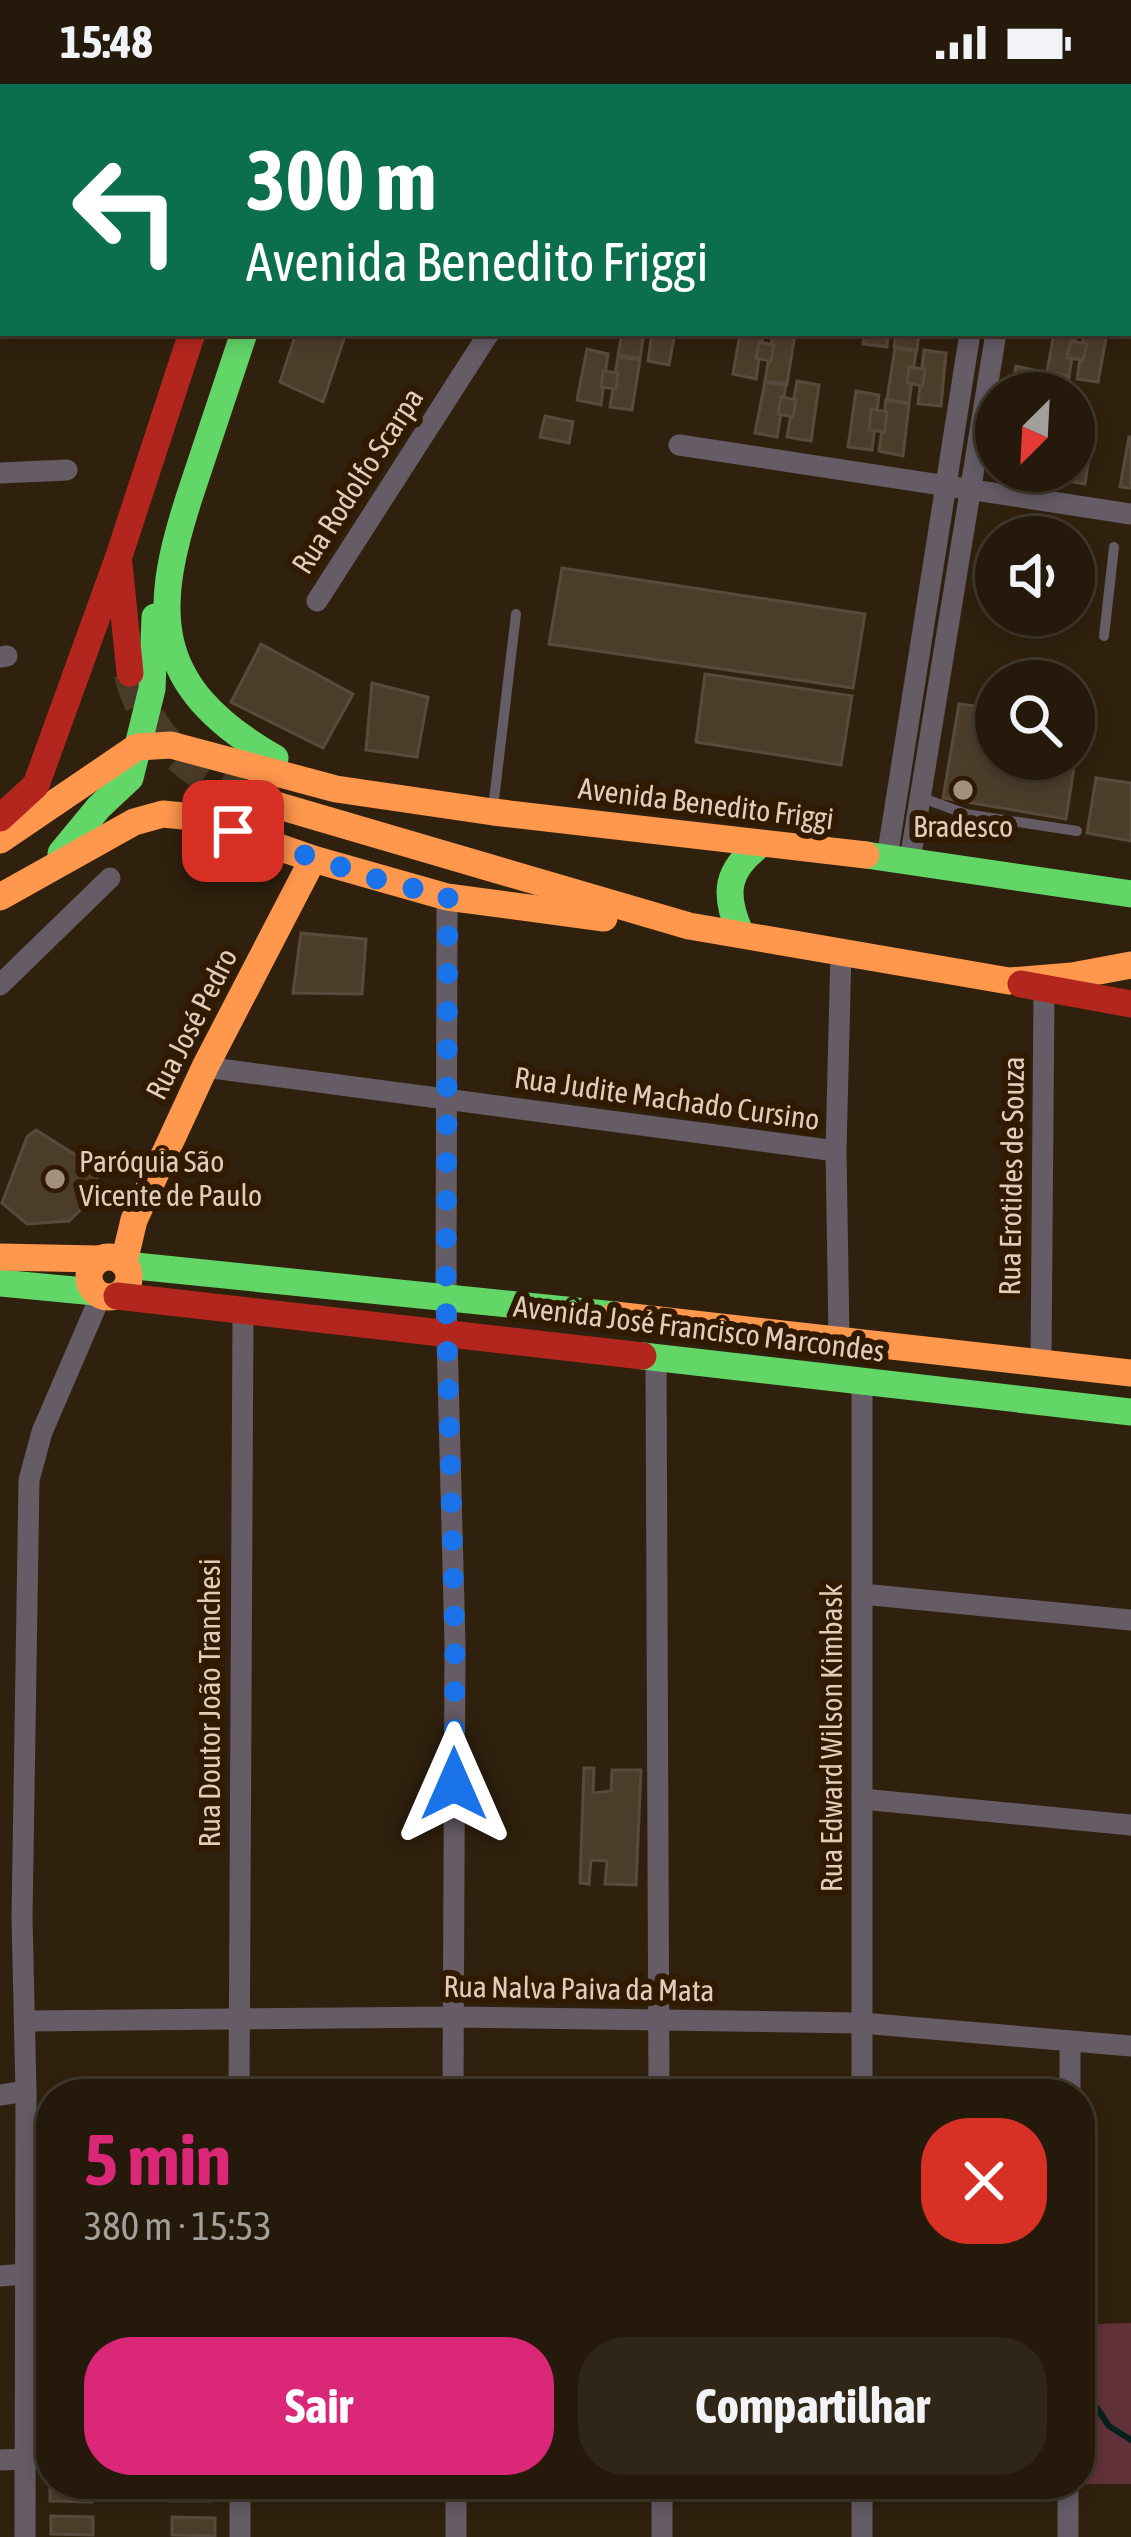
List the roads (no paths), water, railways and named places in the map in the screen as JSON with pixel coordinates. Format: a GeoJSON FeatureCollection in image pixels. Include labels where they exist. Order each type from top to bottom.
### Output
{"type":"FeatureCollection","features":[{"type":"Feature","properties":{"kind":"main road"},"geometry":{"type":"LineString","coordinates":[[8,812],[36,785],[119,556],[191,336]]}},
{"type":"Feature","properties":{"kind":"main road"},"geometry":{"type":"LineString","coordinates":[[48,868],[130,778],[152,689],[155,608],[243,336]]}},
{"type":"Feature","properties":{"kind":"main road"},"geometry":{"type":"LineString","coordinates":[[119,556],[130,673]]}},
{"type":"Feature","properties":{"kind":"main road"},"geometry":{"type":"LineString","coordinates":[[169,562],[170,638],[179,670],[194,697],[224,728],[254,748],[336,789]]}},
{"type":"Feature","properties":{"kind":"main road"},"geometry":{"type":"LineString","coordinates":[[0,840],[137,747],[190,748],[336,789]]}},
{"type":"Feature","properties":{"kind":"main road","name":"Avenida Benedito Friggi"},"geometry":{"type":"LineString","coordinates":[[336,789],[898,859],[1131,894]]}},
{"type":"Feature","properties":{"kind":"main road"},"geometry":{"type":"LineString","coordinates":[[238,794],[689,926]]}},
{"type":"Feature","properties":{"kind":"main road"},"geometry":{"type":"LineString","coordinates":[[0,897],[134,822],[163,814],[193,817],[313,859],[448,896],[740,932],[1044,991],[1126,1002]]}},
{"type":"Feature","properties":{"kind":"main road"},"geometry":{"type":"LineString","coordinates":[[740,932],[725,890],[731,871],[761,844]]}},
{"type":"Feature","properties":{"kind":"main road","name":"Rua José Pedro"},"geometry":{"type":"LineString","coordinates":[[113,1261],[205,1067],[313,859]]}},
{"type":"Feature","properties":{"kind":"main road"},"geometry":{"type":"LineString","coordinates":[[1009,981],[1072,976],[1131,964]]}},
{"type":"Feature","properties":{"kind":"main road","name":"Avenida José Francisco Marcondes"},"geometry":{"type":"LineString","coordinates":[[0,1257],[113,1261],[1131,1373]]}},
{"type":"Feature","properties":{"kind":"main road"},"geometry":{"type":"LineString","coordinates":[[105,1294],[128,1284],[113,1261]]}},
{"type":"Feature","properties":{"kind":"main road","name":"Avenida José Francisco Marcondes"},"geometry":{"type":"LineString","coordinates":[[0,1283],[1131,1412]]}},
{"type":"Feature","properties":{"kind":"street","name":"Rua Rodolfo Scarpa"},"geometry":{"type":"LineString","coordinates":[[317,602],[487,336]]}},
{"type":"Feature","properties":{"kind":"street"},"geometry":{"type":"LineString","coordinates":[[898,859],[920,797],[959,489],[970,336]]}},
{"type":"Feature","properties":{"kind":"street"},"geometry":{"type":"LineString","coordinates":[[898,859],[959,489],[995,336]]}},
{"type":"Feature","properties":{"kind":"street"},"geometry":{"type":"LineString","coordinates":[[679,445],[1131,514]]}},
{"type":"Feature","properties":{"kind":"street"},"geometry":{"type":"LineString","coordinates":[[0,473],[67,470]]}},
{"type":"Feature","properties":{"kind":"street"},"geometry":{"type":"LineString","coordinates":[[0,985],[110,878]]}},
{"type":"Feature","properties":{"kind":"street"},"geometry":{"type":"LineString","coordinates":[[448,896],[446,1299],[455,1644],[453,2079]]}},
{"type":"Feature","properties":{"kind":"street"},"geometry":{"type":"LineString","coordinates":[[839,1338],[836,1151],[841,950]]}},
{"type":"Feature","properties":{"kind":"street","name":"Rua Erotides de Souza"},"geometry":{"type":"LineString","coordinates":[[1041,1362],[1044,991]]}},
{"type":"Feature","properties":{"kind":"street","name":"Rua Judite Machado Cursino"},"geometry":{"type":"LineString","coordinates":[[205,1067],[836,1151]]}},
{"type":"Feature","properties":{"kind":"street"},"geometry":{"type":"LineString","coordinates":[[25,2537],[26,2021],[11,1919],[29,1480],[42,1432],[105,1294]]}},
{"type":"Feature","properties":{"kind":"street","name":"Rua Doutor João Tranchesi"},"geometry":{"type":"LineString","coordinates":[[239,2079],[243,1313]]}},
{"type":"Feature","properties":{"kind":"street"},"geometry":{"type":"LineString","coordinates":[[656,1358],[658,2079]]}},
{"type":"Feature","properties":{"kind":"street","name":"Rua Edward Wilson Kimbask"},"geometry":{"type":"LineString","coordinates":[[862,1382],[862,2079]]}},
{"type":"Feature","properties":{"kind":"street"},"geometry":{"type":"LineString","coordinates":[[862,1594],[1131,1620]]}},
{"type":"Feature","properties":{"kind":"street"},"geometry":{"type":"LineString","coordinates":[[862,1799],[1131,1826]]}},
{"type":"Feature","properties":{"kind":"street","name":"Rua Nalva Paiva da Mata"},"geometry":{"type":"LineString","coordinates":[[26,2021],[658,2018],[862,2023],[1131,2047]]}},
{"type":"Feature","properties":{"kind":"street"},"geometry":{"type":"LineString","coordinates":[[1070,2042],[1070,2079]]}},
{"type":"Feature","properties":{"kind":"street"},"geometry":{"type":"LineString","coordinates":[[0,2095],[26,2091]]}},
{"type":"Feature","properties":{"kind":"street"},"geometry":{"type":"LineString","coordinates":[[0,2276],[24,2274]]}},
{"type":"Feature","properties":{"kind":"street"},"geometry":{"type":"LineString","coordinates":[[0,2460],[26,2459]]}},
{"type":"Feature","properties":{"kind":"street"},"geometry":{"type":"LineString","coordinates":[[240,2499],[240,2537]]}},
{"type":"Feature","properties":{"kind":"street"},"geometry":{"type":"LineString","coordinates":[[456,2499],[456,2537]]}},
{"type":"Feature","properties":{"kind":"street"},"geometry":{"type":"LineString","coordinates":[[662,2499],[662,2537]]}},
{"type":"Feature","properties":{"kind":"street"},"geometry":{"type":"LineString","coordinates":[[862,2499],[862,2537]]}},
{"type":"Feature","properties":{"kind":"street"},"geometry":{"type":"LineString","coordinates":[[1068,2499],[1068,2537]]}},
{"type":"Feature","properties":{"kind":"lane"},"geometry":{"type":"LineString","coordinates":[[1105,636],[1114,547]]}},
{"type":"Feature","properties":{"kind":"lane"},"geometry":{"type":"LineString","coordinates":[[493,812],[516,614]]}},
{"type":"Feature","properties":{"kind":"lane"},"geometry":{"type":"LineString","coordinates":[[920,797],[967,814],[1077,831]]}},
{"type":"Feature","properties":{"kind":"waterway"},"geometry":{"type":"LineString","coordinates":[[1097,2408],[1109,2426],[1131,2440]]}},
{"type":"Feature","properties":{"kind":"tunnel"},"geometry":{"type":"LineString","coordinates":[[130,673],[146,713],[169,746],[200,773],[238,794]]}},
{"type":"Feature","properties":{"kind":"place","name":"Bradesco"},"geometry":{"type":"Point","coordinates":[963,790]}},
{"type":"Feature","properties":{"kind":"place","name":"Paróquia São Vicente de Paulo"},"geometry":{"type":"Point","coordinates":[55,1179]}}]}
